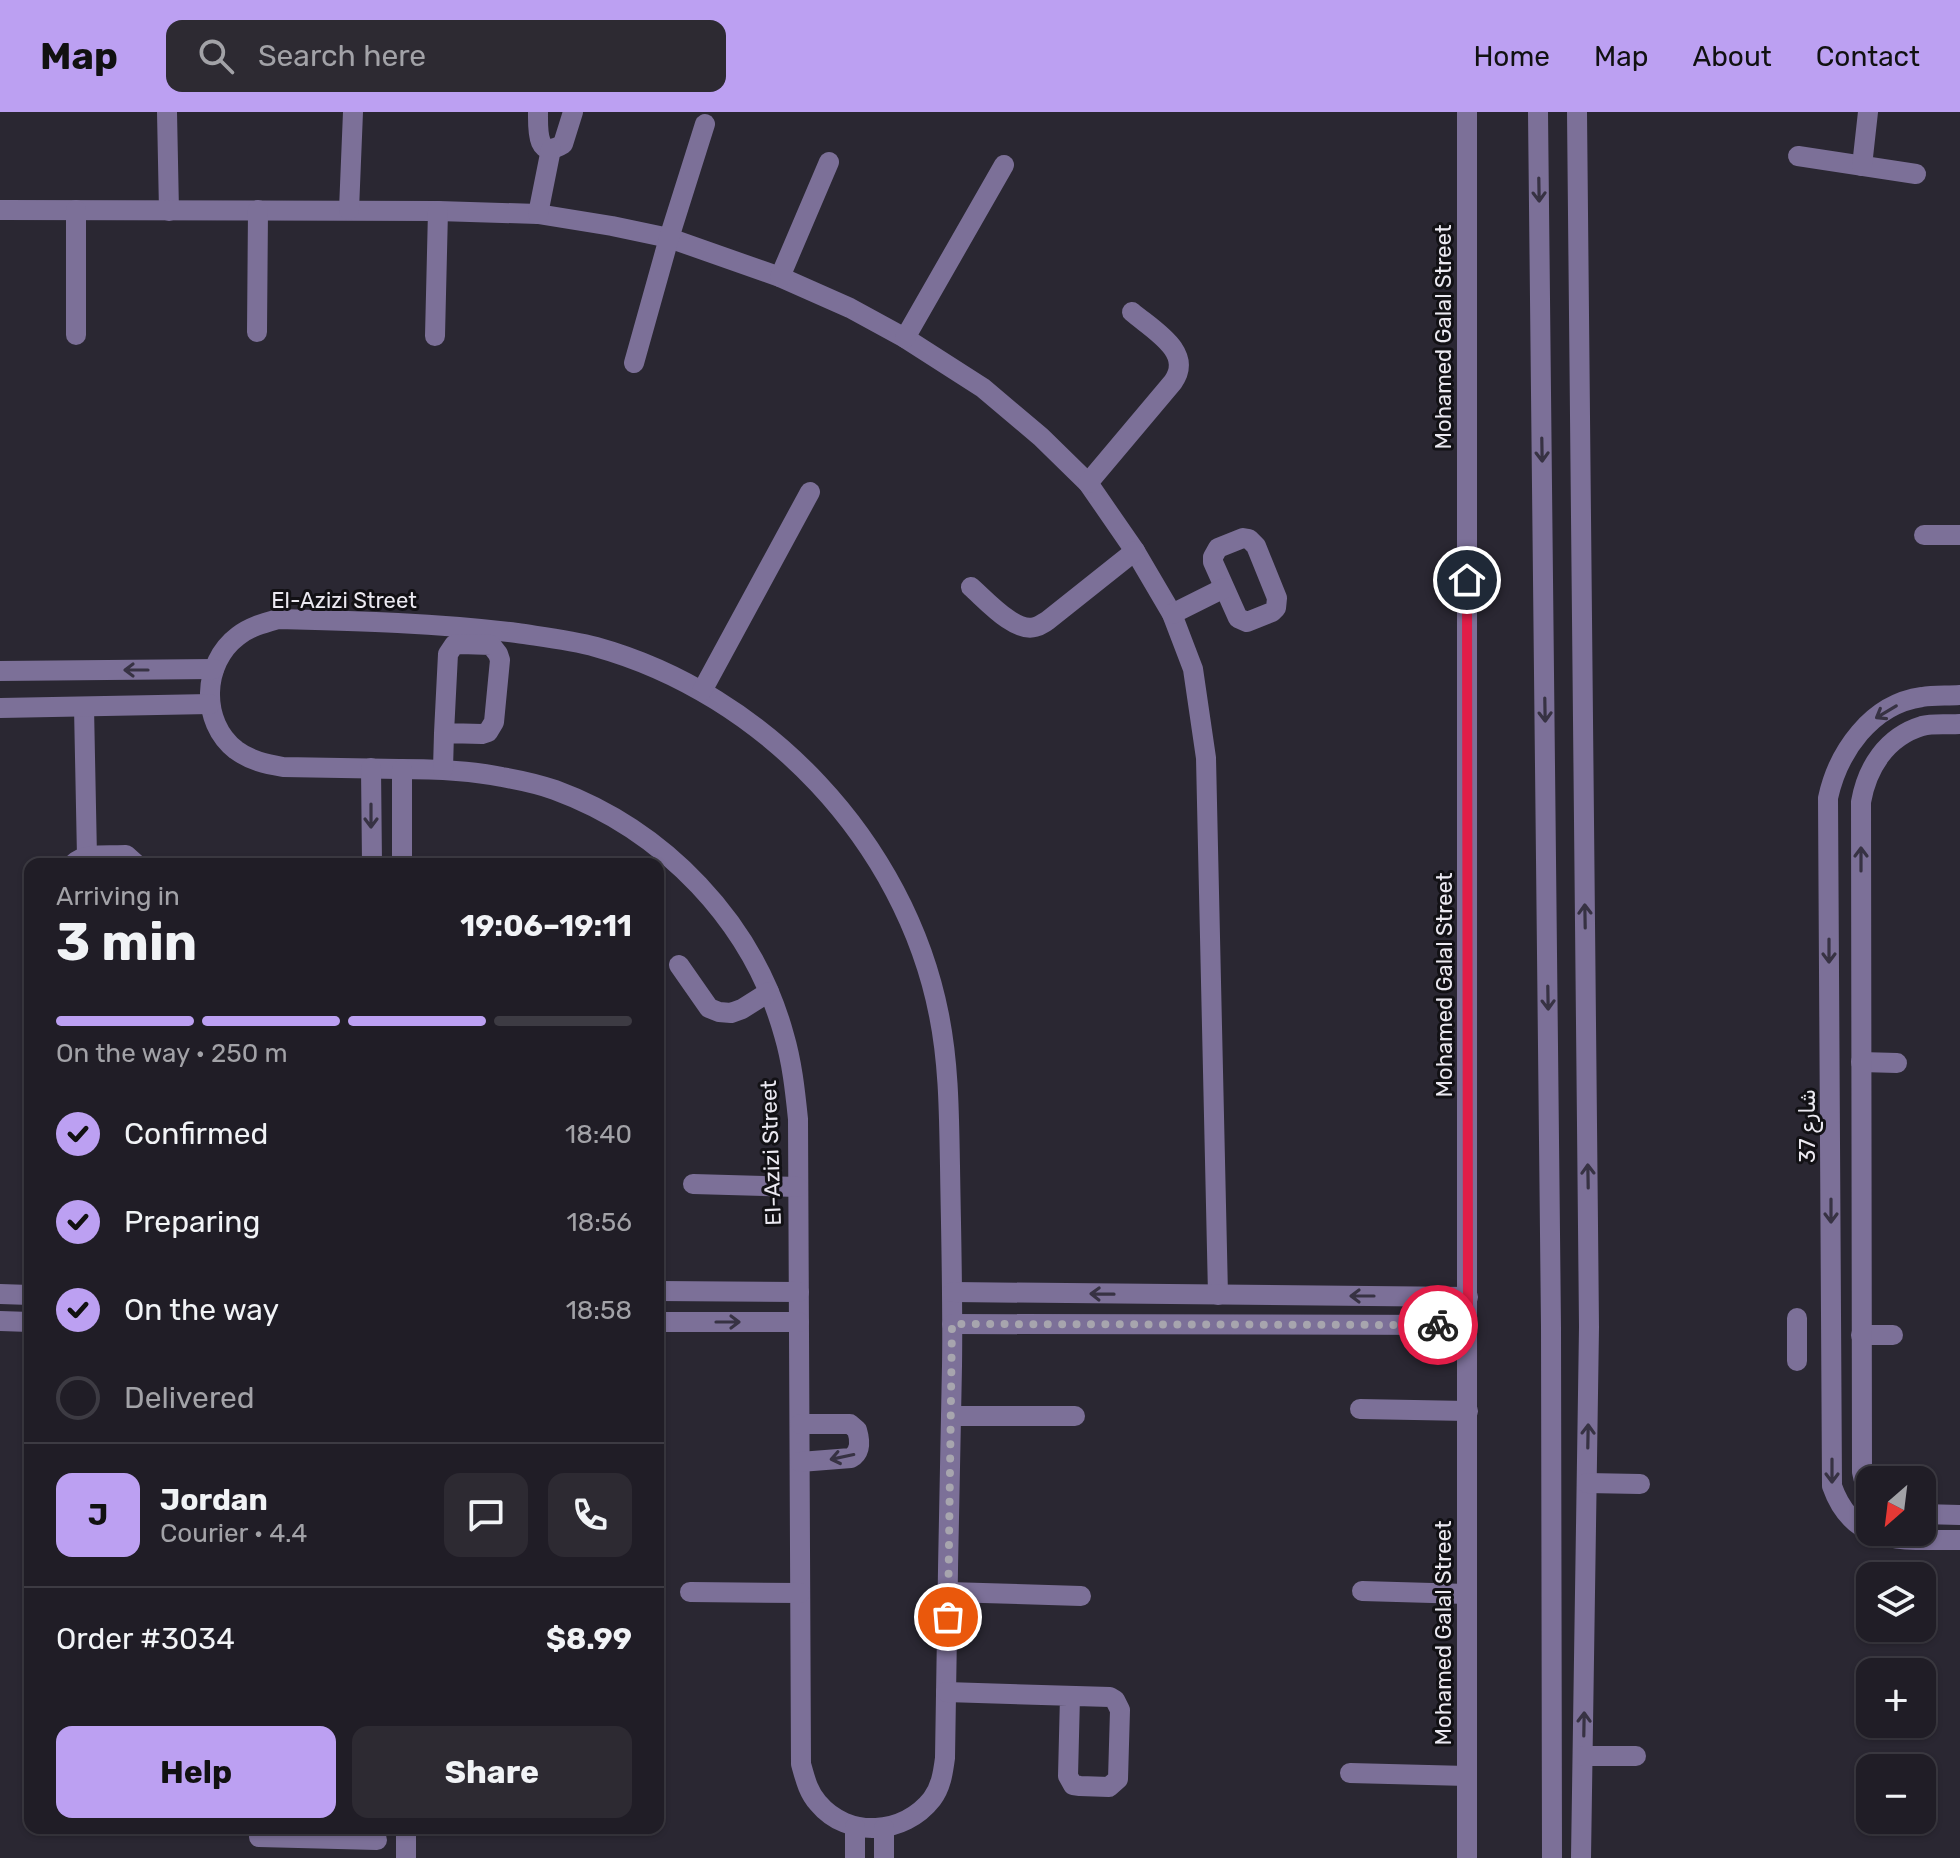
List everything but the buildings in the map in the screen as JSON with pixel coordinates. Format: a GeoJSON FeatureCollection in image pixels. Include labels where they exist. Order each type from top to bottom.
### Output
{"type":"FeatureCollection","features":[{"type":"Feature","properties":{"kind":"street"},"geometry":{"type":"LineString","coordinates":[[167,112],[169,211]]}},
{"type":"Feature","properties":{"kind":"street"},"geometry":{"type":"LineString","coordinates":[[349,210],[353,112]]}},
{"type":"Feature","properties":{"kind":"street"},"geometry":{"type":"LineString","coordinates":[[538,112],[538,139],[551,149],[563,144],[573,112]]}},
{"type":"Feature","properties":{"kind":"street","name":"Mohamed Galal Street"},"geometry":{"type":"LineString","coordinates":[[1467,112],[1467,1858]]}},
{"type":"Feature","properties":{"kind":"street"},"geometry":{"type":"LineString","coordinates":[[1538,112],[1551,1327],[1552,1858]]}},
{"type":"Feature","properties":{"kind":"street"},"geometry":{"type":"LineString","coordinates":[[1577,112],[1589,1327],[1581,1858]]}},
{"type":"Feature","properties":{"kind":"street"},"geometry":{"type":"LineString","coordinates":[[1862,166],[1868,112]]}},
{"type":"Feature","properties":{"kind":"street"},"geometry":{"type":"LineString","coordinates":[[634,363],[705,124]]}},
{"type":"Feature","properties":{"kind":"street"},"geometry":{"type":"LineString","coordinates":[[538,214],[551,149]]}},
{"type":"Feature","properties":{"kind":"street"},"geometry":{"type":"LineString","coordinates":[[1798,156],[1916,174]]}},
{"type":"Feature","properties":{"kind":"street"},"geometry":{"type":"LineString","coordinates":[[780,277],[829,162]]}},
{"type":"Feature","properties":{"kind":"street"},"geometry":{"type":"LineString","coordinates":[[905,338],[1004,165]]}},
{"type":"Feature","properties":{"kind":"street"},"geometry":{"type":"LineString","coordinates":[[0,210],[349,210],[538,214],[669,238],[780,277],[850,308],[905,338],[983,388],[1041,437],[1088,483],[1135,551],[1172,614],[1193,669],[1206,758],[1218,1295]]}},
{"type":"Feature","properties":{"kind":"street"},"geometry":{"type":"LineString","coordinates":[[76,210],[76,335]]}},
{"type":"Feature","properties":{"kind":"street"},"geometry":{"type":"LineString","coordinates":[[257,332],[258,210]]}},
{"type":"Feature","properties":{"kind":"street"},"geometry":{"type":"LineString","coordinates":[[435,336],[438,211]]}},
{"type":"Feature","properties":{"kind":"street"},"geometry":{"type":"LineString","coordinates":[[1088,483],[1173,382],[1180,369],[1180,361],[1173,348],[1132,312]]}},
{"type":"Feature","properties":{"kind":"street"},"geometry":{"type":"LineString","coordinates":[[702,691],[810,492]]}},
{"type":"Feature","properties":{"kind":"street"},"geometry":{"type":"LineString","coordinates":[[1924,535],[1960,535]]}},
{"type":"Feature","properties":{"kind":"street"},"geometry":{"type":"LineString","coordinates":[[971,587],[1010,621],[1021,627],[1034,628],[1135,551]]}},
{"type":"Feature","properties":{"kind":"street"},"geometry":{"type":"LineString","coordinates":[[1172,614],[1224,588]]}},
{"type":"Feature","properties":{"kind":"street","name":"El-Azizi Street"},"geometry":{"type":"LineString","coordinates":[[278,619],[478,628],[594,646],[650,665],[702,691],[751,723],[796,760],[836,803],[871,850],[900,901],[923,955],[939,1012],[948,1069],[953,1292],[945,1758],[942,1778],[934,1796],[921,1812],[903,1823],[884,1828],[855,1827],[834,1818],[818,1804],[807,1785],[801,1764],[798,1119],[784,1033],[750,953],[698,883],[666,853],[631,827],[593,806],[553,789],[499,776],[443,769],[283,767],[257,763],[235,749],[219,729],[210,704],[214,669],[223,651],[238,636],[256,625],[278,619]]}},
{"type":"Feature","properties":{"kind":"street"},"geometry":{"type":"LineString","coordinates":[[443,769],[444,733],[448,654],[454,645],[491,645],[500,660],[494,722],[482,734],[444,733]]}},
{"type":"Feature","properties":{"kind":"street"},"geometry":{"type":"LineString","coordinates":[[0,671],[214,669]]}},
{"type":"Feature","properties":{"kind":"street","name":"شارع 37"},"geometry":{"type":"LineString","coordinates":[[1960,695],[1920,697],[1886,711],[1858,733],[1847,748],[1828,798],[1832,1486],[1837,1500],[1854,1523],[1880,1536],[1960,1540]]}},
{"type":"Feature","properties":{"kind":"street"},"geometry":{"type":"LineString","coordinates":[[0,708],[210,704]]}},
{"type":"Feature","properties":{"kind":"street"},"geometry":{"type":"LineString","coordinates":[[80,858],[84,707]]}},
{"type":"Feature","properties":{"kind":"street"},"geometry":{"type":"LineString","coordinates":[[1862,1466],[1861,802],[1871,768],[1893,742],[1924,725],[1960,724]]}},
{"type":"Feature","properties":{"kind":"street"},"geometry":{"type":"LineString","coordinates":[[371,768],[372,858]]}},
{"type":"Feature","properties":{"kind":"street"},"geometry":{"type":"LineString","coordinates":[[402,769],[402,858]]}},
{"type":"Feature","properties":{"kind":"street"},"geometry":{"type":"LineString","coordinates":[[98,858],[126,855],[129,858]]}},
{"type":"Feature","properties":{"kind":"street"},"geometry":{"type":"LineString","coordinates":[[679,965],[709,1008],[719,1012],[731,1013],[742,1009],[769,992]]}},
{"type":"Feature","properties":{"kind":"street"},"geometry":{"type":"LineString","coordinates":[[1861,1062],[1897,1063]]}},
{"type":"Feature","properties":{"kind":"street"},"geometry":{"type":"LineString","coordinates":[[1830,1103],[1861,1102]]}},
{"type":"Feature","properties":{"kind":"street"},"geometry":{"type":"LineString","coordinates":[[693,1184],[798,1187]]}},
{"type":"Feature","properties":{"kind":"street"},"geometry":{"type":"LineString","coordinates":[[664,1291],[799,1292]]}},
{"type":"Feature","properties":{"kind":"street"},"geometry":{"type":"LineString","coordinates":[[953,1292],[1468,1297]]}},
{"type":"Feature","properties":{"kind":"street"},"geometry":{"type":"LineString","coordinates":[[0,1294],[24,1295]]}},
{"type":"Feature","properties":{"kind":"street"},"geometry":{"type":"LineString","coordinates":[[0,1321],[24,1322]]}},
{"type":"Feature","properties":{"kind":"street"},"geometry":{"type":"LineString","coordinates":[[664,1322],[799,1322]]}},
{"type":"Feature","properties":{"kind":"street"},"geometry":{"type":"LineString","coordinates":[[1831,1328],[1797,1323],[1797,1357],[1832,1355]]}},
{"type":"Feature","properties":{"kind":"street"},"geometry":{"type":"LineString","coordinates":[[952,1324],[1468,1325]]}},
{"type":"Feature","properties":{"kind":"street"},"geometry":{"type":"LineString","coordinates":[[1551,1327],[1589,1327]]}},
{"type":"Feature","properties":{"kind":"street"},"geometry":{"type":"LineString","coordinates":[[1861,1335],[1893,1335]]}},
{"type":"Feature","properties":{"kind":"street"},"geometry":{"type":"LineString","coordinates":[[1360,1409],[1468,1411]]}},
{"type":"Feature","properties":{"kind":"street"},"geometry":{"type":"LineString","coordinates":[[951,1416],[1075,1416]]}},
{"type":"Feature","properties":{"kind":"street"},"geometry":{"type":"LineString","coordinates":[[800,1424],[850,1424],[857,1430],[859,1448],[851,1458],[800,1462]]}},
{"type":"Feature","properties":{"kind":"street"},"geometry":{"type":"LineString","coordinates":[[1587,1483],[1640,1484]]}},
{"type":"Feature","properties":{"kind":"street"},"geometry":{"type":"LineString","coordinates":[[1936,1514],[1960,1515]]}},
{"type":"Feature","properties":{"kind":"street"},"geometry":{"type":"LineString","coordinates":[[1362,1591],[1467,1594]]}},
{"type":"Feature","properties":{"kind":"street"},"geometry":{"type":"LineString","coordinates":[[690,1592],[800,1593]]}},
{"type":"Feature","properties":{"kind":"street"},"geometry":{"type":"LineString","coordinates":[[948,1592],[1081,1596]]}},
{"type":"Feature","properties":{"kind":"street"},"geometry":{"type":"LineString","coordinates":[[946,1692],[1110,1697],[1120,1710],[1119,1774],[1109,1787],[1073,1785],[1070,1781],[1070,1696]]}},
{"type":"Feature","properties":{"kind":"street"},"geometry":{"type":"LineString","coordinates":[[1583,1756],[1636,1756]]}},
{"type":"Feature","properties":{"kind":"street"},"geometry":{"type":"LineString","coordinates":[[1350,1773],[1467,1776]]}},
{"type":"Feature","properties":{"kind":"street"},"geometry":{"type":"LineString","coordinates":[[855,1827],[855,1858]]}},
{"type":"Feature","properties":{"kind":"street"},"geometry":{"type":"LineString","coordinates":[[884,1828],[884,1858]]}},
{"type":"Feature","properties":{"kind":"street"},"geometry":{"type":"LineString","coordinates":[[406,1834],[406,1858]]}},
{"type":"Feature","properties":{"kind":"street"},"geometry":{"type":"LineString","coordinates":[[259,1837],[377,1842]]}},
{"type":"Feature","properties":{"kind":"way so far"},"geometry":{"type":"LineString","coordinates":[[948,1617],[952,1324],[1438,1325]]}},
{"type":"Feature","properties":{"kind":"route"},"geometry":{"type":"LineString","coordinates":[[1438,1325],[1468,1325],[1467,580]]}}]}
